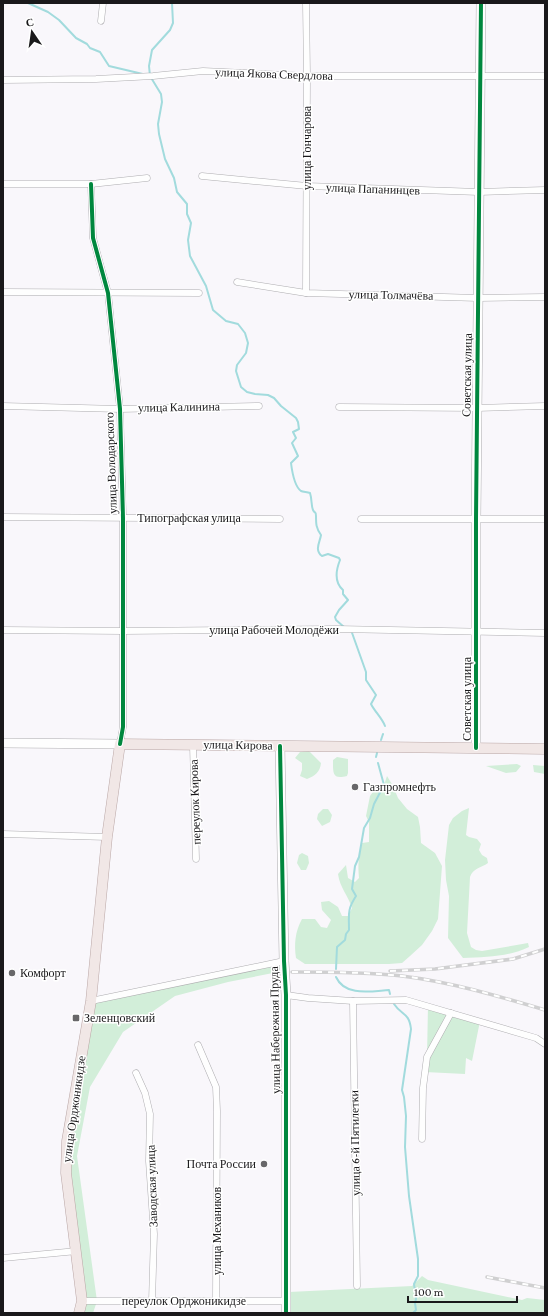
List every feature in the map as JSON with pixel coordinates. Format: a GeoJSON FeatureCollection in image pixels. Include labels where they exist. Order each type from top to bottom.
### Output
{"type":"FeatureCollection","features":[{"type":"Feature","properties":{"kind":"main road","name":"улица Кирова"},"geometry":{"type":"LineString","coordinates":[[120,744],[545,749]]}},
{"type":"Feature","properties":{"kind":"main road","name":"улица Орджоникидзе"},"geometry":{"type":"LineString","coordinates":[[79,1313],[82,1301],[77,1251],[66,1173],[68,1141],[90,1001],[107,837],[120,744]]}},
{"type":"Feature","properties":{"kind":"street"},"geometry":{"type":"LineString","coordinates":[[101,21],[103,3]]}},
{"type":"Feature","properties":{"kind":"street","name":"улица Гончарова"},"geometry":{"type":"LineString","coordinates":[[306,3],[306,293]]}},
{"type":"Feature","properties":{"kind":"street","name":"Советская улица"},"geometry":{"type":"LineString","coordinates":[[476,748],[476,519],[481,3]]}},
{"type":"Feature","properties":{"kind":"street","name":"улица Якова Свердлова"},"geometry":{"type":"LineString","coordinates":[[3,80],[96,79],[153,76],[203,71],[307,76],[545,76]]}},
{"type":"Feature","properties":{"kind":"street","name":"улица Папанинцев"},"geometry":{"type":"LineString","coordinates":[[202,176],[307,186],[479,192],[545,190]]}},
{"type":"Feature","properties":{"kind":"street"},"geometry":{"type":"LineString","coordinates":[[3,184],[92,184],[147,178]]}},
{"type":"Feature","properties":{"kind":"street","name":"улица Володарского"},"geometry":{"type":"LineString","coordinates":[[92,184],[94,238],[108,293],[120,409],[123,518],[124,727],[120,744]]}},
{"type":"Feature","properties":{"kind":"street","name":"улица Толмачёва"},"geometry":{"type":"LineString","coordinates":[[237,282],[306,293],[478,298],[545,297]]}},
{"type":"Feature","properties":{"kind":"street"},"geometry":{"type":"LineString","coordinates":[[3,292],[199,293]]}},
{"type":"Feature","properties":{"kind":"street","name":"улица Калинина"},"geometry":{"type":"LineString","coordinates":[[3,406],[120,409],[259,406]]}},
{"type":"Feature","properties":{"kind":"street"},"geometry":{"type":"LineString","coordinates":[[339,407],[477,408],[545,406]]}},
{"type":"Feature","properties":{"kind":"street","name":"Типографская улица"},"geometry":{"type":"LineString","coordinates":[[3,517],[280,519]]}},
{"type":"Feature","properties":{"kind":"street"},"geometry":{"type":"LineString","coordinates":[[361,519],[545,519]]}},
{"type":"Feature","properties":{"kind":"street","name":"улица Рабочей Молодёжи"},"geometry":{"type":"LineString","coordinates":[[3,630],[123,631],[337,629],[545,633]]}},
{"type":"Feature","properties":{"kind":"street","name":"улица Кирова"},"geometry":{"type":"LineString","coordinates":[[3,743],[120,744]]}},
{"type":"Feature","properties":{"kind":"street","name":"переулок Кирова"},"geometry":{"type":"LineString","coordinates":[[193,745],[196,859]]}},
{"type":"Feature","properties":{"kind":"street","name":"улица Набережная Пруда"},"geometry":{"type":"LineString","coordinates":[[280,746],[284,961],[286,994],[286,1313]]}},
{"type":"Feature","properties":{"kind":"street"},"geometry":{"type":"LineString","coordinates":[[3,834],[107,837]]}},
{"type":"Feature","properties":{"kind":"street"},"geometry":{"type":"LineString","coordinates":[[90,1001],[284,961]]}},
{"type":"Feature","properties":{"kind":"street"},"geometry":{"type":"LineString","coordinates":[[286,994],[308,998],[353,1001],[406,1000],[536,1038],[545,1044]]}},
{"type":"Feature","properties":{"kind":"street","name":"улица 6-й Пятилетки"},"geometry":{"type":"LineString","coordinates":[[353,1001],[357,1286]]}},
{"type":"Feature","properties":{"kind":"street"},"geometry":{"type":"LineString","coordinates":[[422,1139],[423,1088],[427,1057],[451,1013]]}},
{"type":"Feature","properties":{"kind":"street","name":"улица Механиков"},"geometry":{"type":"LineString","coordinates":[[198,1044],[216,1086],[217,1099],[216,1301]]}},
{"type":"Feature","properties":{"kind":"street","name":"Заводская улица"},"geometry":{"type":"LineString","coordinates":[[136,1073],[145,1093],[150,1114],[149,1161],[154,1234],[152,1301]]}},
{"type":"Feature","properties":{"kind":"street"},"geometry":{"type":"LineString","coordinates":[[3,1258],[77,1251]]}},
{"type":"Feature","properties":{"kind":"street","name":"переулок Орджоникидзе"},"geometry":{"type":"LineString","coordinates":[[82,1301],[286,1301]]}},
{"type":"Feature","properties":{"kind":"green space"},"geometry":{"type":"Polygon","coordinates":[[[309,751],[321,763],[320,769],[317,773],[307,779],[300,776],[302,763],[295,758],[300,752],[309,751]]]}},
{"type":"Feature","properties":{"kind":"green space"},"geometry":{"type":"Polygon","coordinates":[[[337,757],[348,759],[347,776],[338,777],[334,774],[333,760],[337,757]]]}},
{"type":"Feature","properties":{"kind":"green space"},"geometry":{"type":"Polygon","coordinates":[[[517,764],[521,766],[516,772],[506,773],[486,766],[517,764]]]}},
{"type":"Feature","properties":{"kind":"green space"},"geometry":{"type":"Polygon","coordinates":[[[533,765],[545,766],[545,774],[534,772],[533,765]]]}},
{"type":"Feature","properties":{"kind":"green space"},"geometry":{"type":"Polygon","coordinates":[[[387,776],[398,798],[407,809],[418,817],[421,843],[435,853],[442,866],[438,919],[422,945],[402,963],[305,964],[296,958],[295,948],[298,929],[302,919],[315,919],[321,927],[327,928],[331,920],[322,910],[321,902],[329,901],[338,907],[342,916],[348,916],[352,908],[340,883],[338,874],[346,865],[348,878],[355,882],[359,878],[358,869],[362,843],[369,842],[369,822],[366,816],[370,796],[376,788],[384,785],[387,776]]]}},
{"type":"Feature","properties":{"kind":"green space"},"geometry":{"type":"Polygon","coordinates":[[[469,808],[466,835],[477,839],[481,844],[479,850],[482,855],[487,858],[488,863],[475,870],[470,877],[467,933],[471,947],[482,951],[528,943],[529,947],[513,953],[497,956],[463,958],[448,938],[449,896],[446,880],[445,860],[449,825],[453,818],[469,808]]]}},
{"type":"Feature","properties":{"kind":"green space"},"geometry":{"type":"Polygon","coordinates":[[[323,809],[328,809],[332,815],[330,822],[322,826],[317,819],[318,814],[323,809]]]}},
{"type":"Feature","properties":{"kind":"green space"},"geometry":{"type":"Polygon","coordinates":[[[302,853],[308,856],[309,863],[306,870],[301,870],[297,863],[299,855],[302,853]]]}},
{"type":"Feature","properties":{"kind":"green space"},"geometry":{"type":"Polygon","coordinates":[[[284,961],[285,972],[278,972],[228,982],[175,996],[123,1032],[90,1087],[77,1156],[97,1301],[93,1313],[79,1313],[66,1173],[91,1001],[284,961]]]}},
{"type":"Feature","properties":{"kind":"green space"},"geometry":{"type":"Polygon","coordinates":[[[428,1006],[480,1021],[472,1061],[466,1058],[465,1074],[425,1072],[427,1057],[428,1006]]]}},
{"type":"Feature","properties":{"kind":"green space"},"geometry":{"type":"Polygon","coordinates":[[[422,1276],[428,1280],[522,1300],[527,1298],[545,1300],[545,1313],[289,1313],[289,1292],[412,1286],[422,1276]]]}},
{"type":"Feature","properties":{"kind":"waterway"},"geometry":{"type":"LineString","coordinates":[[28,3],[48,12],[59,20],[76,38],[87,44],[90,48],[100,52],[109,66],[147,75]]}},
{"type":"Feature","properties":{"kind":"waterway"},"geometry":{"type":"LineString","coordinates":[[172,3],[173,23],[170,30],[152,50],[149,66],[150,76],[161,94],[162,102],[158,124],[165,159],[174,178],[177,192],[187,204],[187,214],[191,223],[188,240],[190,256],[206,286],[213,310],[226,321],[238,324],[245,333],[248,343],[246,353],[237,365],[236,371],[241,387],[247,392],[268,395],[274,398],[281,406],[296,418],[298,422],[299,429],[293,432],[296,438],[292,443],[298,456],[291,463],[293,474],[299,489],[310,493],[312,508],[316,514],[317,526],[321,535],[318,551],[322,556],[328,554],[339,558],[340,560],[337,580],[343,590],[343,594],[348,600],[335,617],[336,620],[344,627]]}},
{"type":"Feature","properties":{"kind":"waterway"},"geometry":{"type":"LineString","coordinates":[[351,630],[366,672],[366,680],[376,695],[371,704],[385,726]]}},
{"type":"Feature","properties":{"kind":"waterway"},"geometry":{"type":"LineString","coordinates":[[381,740],[383,734]]}},
{"type":"Feature","properties":{"kind":"waterway"},"geometry":{"type":"LineString","coordinates":[[376,757],[377,753]]}},
{"type":"Feature","properties":{"kind":"waterway"},"geometry":{"type":"LineString","coordinates":[[336,969],[337,947],[345,940],[346,934],[349,930],[350,909],[356,896],[352,889],[355,866],[359,857],[364,828],[370,818],[374,804],[384,785],[378,763]]}},
{"type":"Feature","properties":{"kind":"waterway"},"geometry":{"type":"LineString","coordinates":[[336,977],[346,988],[352,990],[367,992],[389,990],[390,994]]}},
{"type":"Feature","properties":{"kind":"waterway"},"geometry":{"type":"LineString","coordinates":[[394,1004],[407,1017],[411,1029],[402,1090],[406,1116],[405,1147],[409,1196],[418,1259],[418,1276],[414,1284],[416,1310],[413,1313]]}},
{"type":"Feature","properties":{"kind":"railway"},"geometry":{"type":"LineString","coordinates":[[390,971],[435,969],[513,959],[545,949]]}},
{"type":"Feature","properties":{"kind":"railway"},"geometry":{"type":"LineString","coordinates":[[292,972],[334,972],[402,976],[474,990],[545,1010]]}},
{"type":"Feature","properties":{"kind":"railway"},"geometry":{"type":"LineString","coordinates":[[487,1277],[545,1288]]}},
{"type":"Feature","properties":{"kind":"cycle path"},"geometry":{"type":"LineString","coordinates":[[476,748],[476,519],[481,3]]}},
{"type":"Feature","properties":{"kind":"cycle path"},"geometry":{"type":"LineString","coordinates":[[91,184],[93,238],[108,293],[120,409],[123,518],[123,727],[120,744]]}},
{"type":"Feature","properties":{"kind":"cycle path"},"geometry":{"type":"LineString","coordinates":[[280,746],[286,995],[286,1313]]}},
{"type":"Feature","properties":{"kind":"place","name":"Газпромнефть"},"geometry":{"type":"Point","coordinates":[355,787]}},
{"type":"Feature","properties":{"kind":"place","name":"Комфорт"},"geometry":{"type":"Point","coordinates":[12,973]}},
{"type":"Feature","properties":{"kind":"place","name":"Зеленцовский"},"geometry":{"type":"Point","coordinates":[76,1018]}},
{"type":"Feature","properties":{"kind":"place","name":"Почта России"},"geometry":{"type":"Point","coordinates":[264,1164]}}]}
